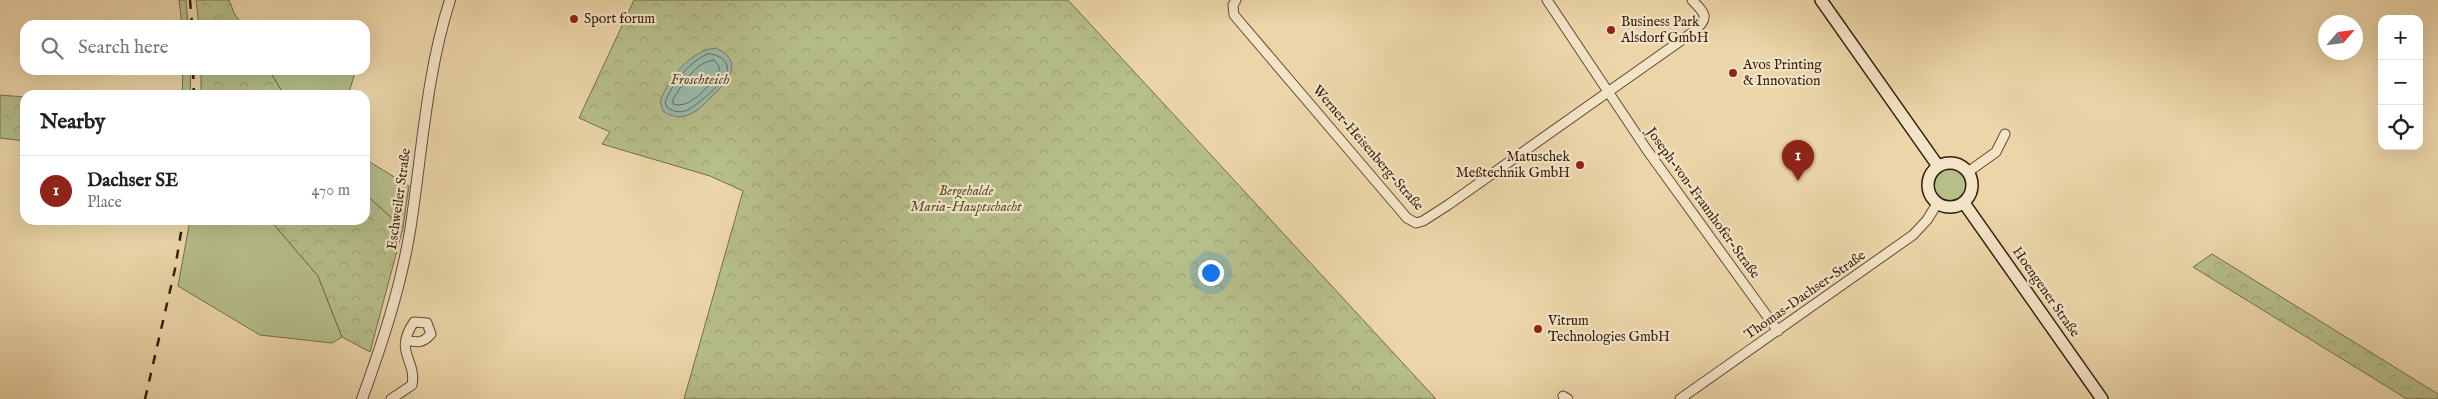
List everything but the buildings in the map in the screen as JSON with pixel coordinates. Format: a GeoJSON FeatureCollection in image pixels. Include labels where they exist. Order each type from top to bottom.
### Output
{"type":"FeatureCollection","features":[{"type":"Feature","properties":{"kind":"main road"},"geometry":{"type":"LineString","coordinates":[[1821,0],[1938,166]]}},
{"type":"Feature","properties":{"kind":"main road"},"geometry":{"type":"LineString","coordinates":[[1954,163],[1968,172],[1972,188],[1964,204],[1955,208],[1946,208],[1937,204],[1928,193],[1928,178],[1938,166],[1954,163]]}},
{"type":"Feature","properties":{"kind":"main road","name":"Hoengener Straße"},"geometry":{"type":"LineString","coordinates":[[1964,204],[2102,399]]}},
{"type":"Feature","properties":{"kind":"street","name":"Eschweiler Straße"},"geometry":{"type":"LineString","coordinates":[[362,399],[386,331],[399,284],[410,232],[428,90],[450,0]]}},
{"type":"Feature","properties":{"kind":"street","name":"Werner-Heisenberg-Straße"},"geometry":{"type":"LineString","coordinates":[[1236,0],[1233,5],[1234,15],[1407,218],[1416,223],[1423,221],[1448,205],[1609,90]]}},
{"type":"Feature","properties":{"kind":"street","name":"Joseph-von-Fraunhofer-Straße"},"geometry":{"type":"LineString","coordinates":[[1547,0],[1609,90],[1647,150],[1778,331]]}},
{"type":"Feature","properties":{"kind":"street"},"geometry":{"type":"LineString","coordinates":[[1609,90],[1703,23],[1704,13],[1692,0]]}},
{"type":"Feature","properties":{"kind":"street"},"geometry":{"type":"LineString","coordinates":[[1968,172],[1996,152],[2005,134]]}},
{"type":"Feature","properties":{"kind":"street","name":"Thomas-Dachser-Straße"},"geometry":{"type":"LineString","coordinates":[[1680,399],[1913,235],[1927,220],[1937,204]]}},
{"type":"Feature","properties":{"kind":"street"},"geometry":{"type":"LineString","coordinates":[[392,399],[412,385],[414,378],[404,345],[406,340]]}},
{"type":"Feature","properties":{"kind":"green space"},"geometry":{"type":"Polygon","coordinates":[[[179,0],[186,0],[188,20],[181,20],[179,0]]]}},
{"type":"Feature","properties":{"kind":"green space"},"geometry":{"type":"Polygon","coordinates":[[[196,0],[229,0],[239,20],[198,20],[196,0]]]}},
{"type":"Feature","properties":{"kind":"green space","name":"Bergehalde Maria-Hauptschacht"},"geometry":{"type":"Polygon","coordinates":[[[634,0],[1068,0],[1436,399],[684,399],[743,191],[710,176],[602,144],[610,132],[579,118],[634,0]]]}},
{"type":"Feature","properties":{"kind":"green space"},"geometry":{"type":"Polygon","coordinates":[[[183,75],[191,75],[190,90],[182,90],[183,75]]]}},
{"type":"Feature","properties":{"kind":"green space"},"geometry":{"type":"Polygon","coordinates":[[[201,75],[272,75],[281,90],[201,90],[201,75]]]}},
{"type":"Feature","properties":{"kind":"green space"},"geometry":{"type":"Polygon","coordinates":[[[272,75],[354,75],[350,90],[281,90],[272,75]]]}},
{"type":"Feature","properties":{"kind":"green space"},"geometry":{"type":"Polygon","coordinates":[[[0,95],[20,97],[20,140],[0,138],[0,95]]]}},
{"type":"Feature","properties":{"kind":"green space"},"geometry":{"type":"Polygon","coordinates":[[[370,162],[409,186],[403,228],[370,198],[370,162]]]}},
{"type":"Feature","properties":{"kind":"green space"},"geometry":{"type":"Polygon","coordinates":[[[1950,169],[1961,174],[1966,185],[1961,196],[1950,201],[1939,196],[1934,185],[1939,174],[1950,169]]]}},
{"type":"Feature","properties":{"kind":"green space"},"geometry":{"type":"Polygon","coordinates":[[[370,198],[403,228],[370,352],[342,337],[318,276],[274,225],[370,225],[370,198]]]}},
{"type":"Feature","properties":{"kind":"green space"},"geometry":{"type":"Polygon","coordinates":[[[189,225],[274,225],[318,276],[342,337],[332,343],[260,335],[178,286],[189,225]]]}},
{"type":"Feature","properties":{"kind":"green space"},"geometry":{"type":"Polygon","coordinates":[[[2212,254],[2438,394],[2438,399],[2407,399],[2193,267],[2212,254]]]}},
{"type":"Feature","properties":{"kind":"water","name":"Froschteich"},"geometry":{"type":"Polygon","coordinates":[[[716,48],[730,59],[732,66],[731,72],[723,85],[692,113],[678,117],[663,111],[660,101],[675,75],[697,54],[716,48]]]}},
{"type":"Feature","properties":{"kind":"railway"},"geometry":{"type":"LineString","coordinates":[[190,0],[192,20]]}},
{"type":"Feature","properties":{"kind":"railway"},"geometry":{"type":"LineString","coordinates":[[193,75],[194,90]]}},
{"type":"Feature","properties":{"kind":"railway"},"geometry":{"type":"LineString","coordinates":[[145,399],[175,269],[182,225]]}},
{"type":"Feature","properties":{"kind":"place","name":"Sport forum"},"geometry":{"type":"Point","coordinates":[574,19]}},
{"type":"Feature","properties":{"kind":"place","name":"Business Park Alsdorf GmbH"},"geometry":{"type":"Point","coordinates":[1611,30]}},
{"type":"Feature","properties":{"kind":"place","name":"Avos Printing & Innovation"},"geometry":{"type":"Point","coordinates":[1733,73]}},
{"type":"Feature","properties":{"kind":"place","name":"Matuschek Meßtechnik GmbH"},"geometry":{"type":"Point","coordinates":[1580,165]}},
{"type":"Feature","properties":{"kind":"place","name":"Dachser SE"},"geometry":{"type":"Point","coordinates":[1798,181]}},
{"type":"Feature","properties":{"kind":"place","name":"Vitrum Technologies GmbH"},"geometry":{"type":"Point","coordinates":[1538,329]}}]}
